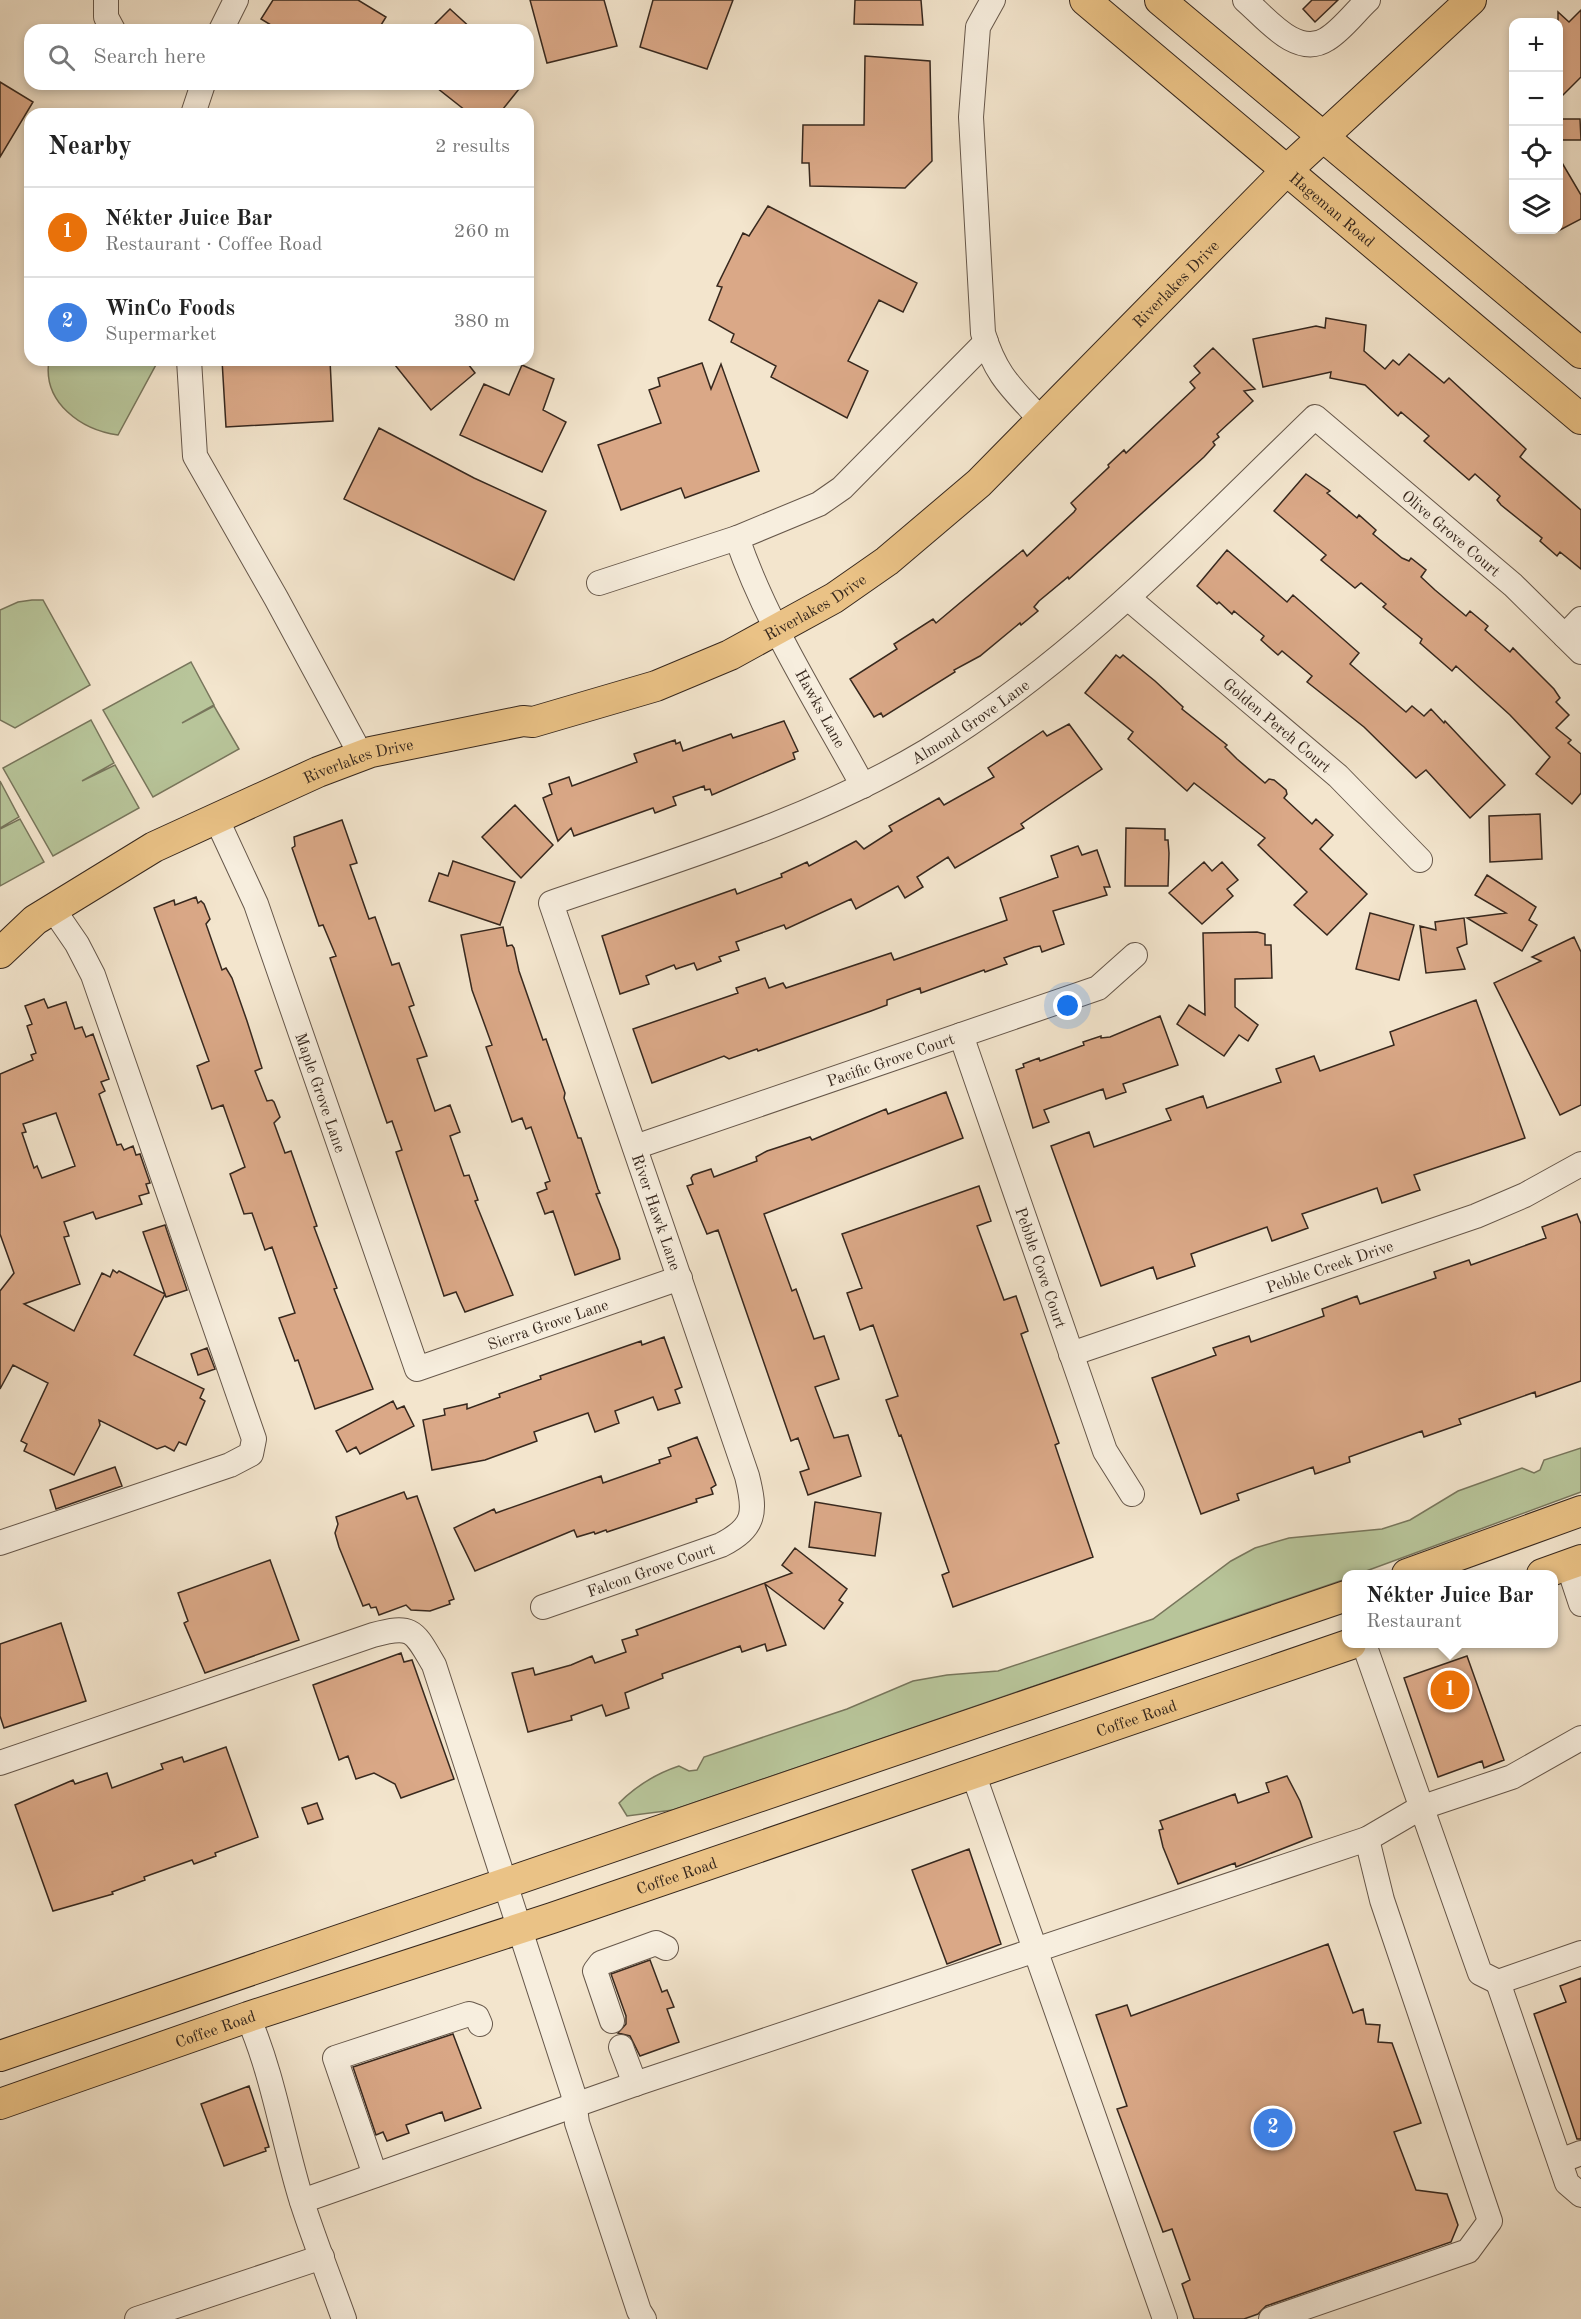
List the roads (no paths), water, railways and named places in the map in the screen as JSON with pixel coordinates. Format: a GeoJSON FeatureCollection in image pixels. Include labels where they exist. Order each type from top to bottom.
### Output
{"type":"FeatureCollection","features":[{"type":"Feature","properties":{"kind":"main road","name":"Hageman Road"},"geometry":{"type":"LineString","coordinates":[[1085,0],[1581,419]]}},
{"type":"Feature","properties":{"kind":"main road"},"geometry":{"type":"LineString","coordinates":[[1160,0],[1581,353]]}},
{"type":"Feature","properties":{"kind":"main road","name":"Riverlakes Drive"},"geometry":{"type":"LineString","coordinates":[[0,953],[34,920],[154,847],[318,772],[361,755],[523,721],[533,722],[594,706],[666,682],[730,655],[834,598],[904,548],[980,483],[1287,170],[1471,0]]}},
{"type":"Feature","properties":{"kind":"main road"},"geometry":{"type":"LineString","coordinates":[[1421,1570],[1581,1511]]}},
{"type":"Feature","properties":{"kind":"main road"},"geometry":{"type":"LineString","coordinates":[[0,2056],[1342,1598]]}},
{"type":"Feature","properties":{"kind":"main road","name":"Coffee Road"},"geometry":{"type":"LineString","coordinates":[[0,2104],[248,2017],[519,1929],[1342,1647]]}},
{"type":"Feature","properties":{"kind":"street"},"geometry":{"type":"LineString","coordinates":[[106,0],[106,17],[110,24]]}},
{"type":"Feature","properties":{"kind":"street"},"geometry":{"type":"LineString","coordinates":[[224,24],[236,0]]}},
{"type":"Feature","properties":{"kind":"street"},"geometry":{"type":"LineString","coordinates":[[993,0],[978,27],[971,117],[977,255],[986,342],[992,362],[1005,381],[1041,420]]}},
{"type":"Feature","properties":{"kind":"street"},"geometry":{"type":"LineString","coordinates":[[1245,0],[1288,37],[1299,44],[1313,45],[1327,40],[1368,0]]}},
{"type":"Feature","properties":{"kind":"street"},"geometry":{"type":"LineString","coordinates":[[599,583],[737,538],[819,504],[842,488],[986,342]]}},
{"type":"Feature","properties":{"kind":"street"},"geometry":{"type":"LineString","coordinates":[[189,366],[195,456],[276,598],[361,755]]}},
{"type":"Feature","properties":{"kind":"street","name":"Almond Grove Lane"},"geometry":{"type":"LineString","coordinates":[[551,903],[764,830],[863,786],[926,752],[990,711],[1051,665],[1128,598],[1315,417]]}},
{"type":"Feature","properties":{"kind":"street","name":"Olive Grove Court"},"geometry":{"type":"LineString","coordinates":[[1315,417],[1576,636]]}},
{"type":"Feature","properties":{"kind":"street","name":"Hawks Lane"},"geometry":{"type":"LineString","coordinates":[[737,538],[746,564],[778,630],[863,786]]}},
{"type":"Feature","properties":{"kind":"street","name":"Golden Perch Court"},"geometry":{"type":"LineString","coordinates":[[1128,598],[1338,776],[1420,860]]}},
{"type":"Feature","properties":{"kind":"street","name":"Maple Grove Lane"},"geometry":{"type":"LineString","coordinates":[[217,820],[256,904],[417,1369]]}},
{"type":"Feature","properties":{"kind":"street","name":"River Hawk Lane"},"geometry":{"type":"LineString","coordinates":[[551,903],[747,1476],[753,1500],[750,1521]]}},
{"type":"Feature","properties":{"kind":"street"},"geometry":{"type":"LineString","coordinates":[[0,1543],[230,1465],[251,1454],[255,1439],[93,975],[77,944],[53,909]]}},
{"type":"Feature","properties":{"kind":"street","name":"Pacific Grove Court"},"geometry":{"type":"LineString","coordinates":[[635,1147],[1098,988],[1135,956]]}},
{"type":"Feature","properties":{"kind":"street","name":"Pebble Cove Court"},"geometry":{"type":"LineString","coordinates":[[962,1035],[1105,1451],[1132,1494]]}},
{"type":"Feature","properties":{"kind":"street","name":"Pebble Creek Drive"},"geometry":{"type":"LineString","coordinates":[[1071,1354],[1476,1216],[1525,1196],[1581,1164]]}},
{"type":"Feature","properties":{"kind":"street","name":"Sierra Grove Lane"},"geometry":{"type":"LineString","coordinates":[[417,1369],[680,1278]]}},
{"type":"Feature","properties":{"kind":"street","name":"Falcon Grove Court"},"geometry":{"type":"LineString","coordinates":[[543,1607],[721,1545],[739,1536],[750,1521]]}},
{"type":"Feature","properties":{"kind":"street"},"geometry":{"type":"LineString","coordinates":[[1563,1567],[1581,1604]]}},
{"type":"Feature","properties":{"kind":"street"},"geometry":{"type":"LineString","coordinates":[[0,1763],[373,1635],[396,1629],[408,1630],[420,1641],[434,1665],[573,2092],[577,2123],[639,2311],[644,2319]]}},
{"type":"Feature","properties":{"kind":"street"},"geometry":{"type":"LineString","coordinates":[[1365,1648],[1479,1973],[1498,1982],[1570,2157],[1567,2183],[1581,2195]]}},
{"type":"Feature","properties":{"kind":"street"},"geometry":{"type":"LineString","coordinates":[[302,2201],[635,2084],[1367,1839],[1420,1808],[1512,1777],[1581,1738]]}},
{"type":"Feature","properties":{"kind":"street"},"geometry":{"type":"LineString","coordinates":[[973,1773],[1165,2319]]}},
{"type":"Feature","properties":{"kind":"street"},"geometry":{"type":"LineString","coordinates":[[1271,2319],[1468,2251],[1490,2221],[1382,1900],[1367,1839]]}},
{"type":"Feature","properties":{"kind":"street"},"geometry":{"type":"LineString","coordinates":[[612,2021],[595,1971],[601,1963],[656,1943],[666,1948]]}},
{"type":"Feature","properties":{"kind":"street"},"geometry":{"type":"LineString","coordinates":[[1498,1982],[1581,1953]]}},
{"type":"Feature","properties":{"kind":"street"},"geometry":{"type":"LineString","coordinates":[[375,2175],[335,2058],[469,2014],[477,2017],[480,2024]]}},
{"type":"Feature","properties":{"kind":"street"},"geometry":{"type":"LineString","coordinates":[[248,2017],[260,2045],[272,2084],[302,2201],[344,2319]]}},
{"type":"Feature","properties":{"kind":"street"},"geometry":{"type":"LineString","coordinates":[[621,2047],[635,2084]]}},
{"type":"Feature","properties":{"kind":"street"},"geometry":{"type":"LineString","coordinates":[[136,2319],[322,2257]]}},
{"type":"Feature","properties":{"kind":"place","name":"Nékter Juice Bar"},"geometry":{"type":"Point","coordinates":[1450,1690]}},
{"type":"Feature","properties":{"kind":"place","name":"WinCo Foods"},"geometry":{"type":"Point","coordinates":[1273,2128]}}]}
